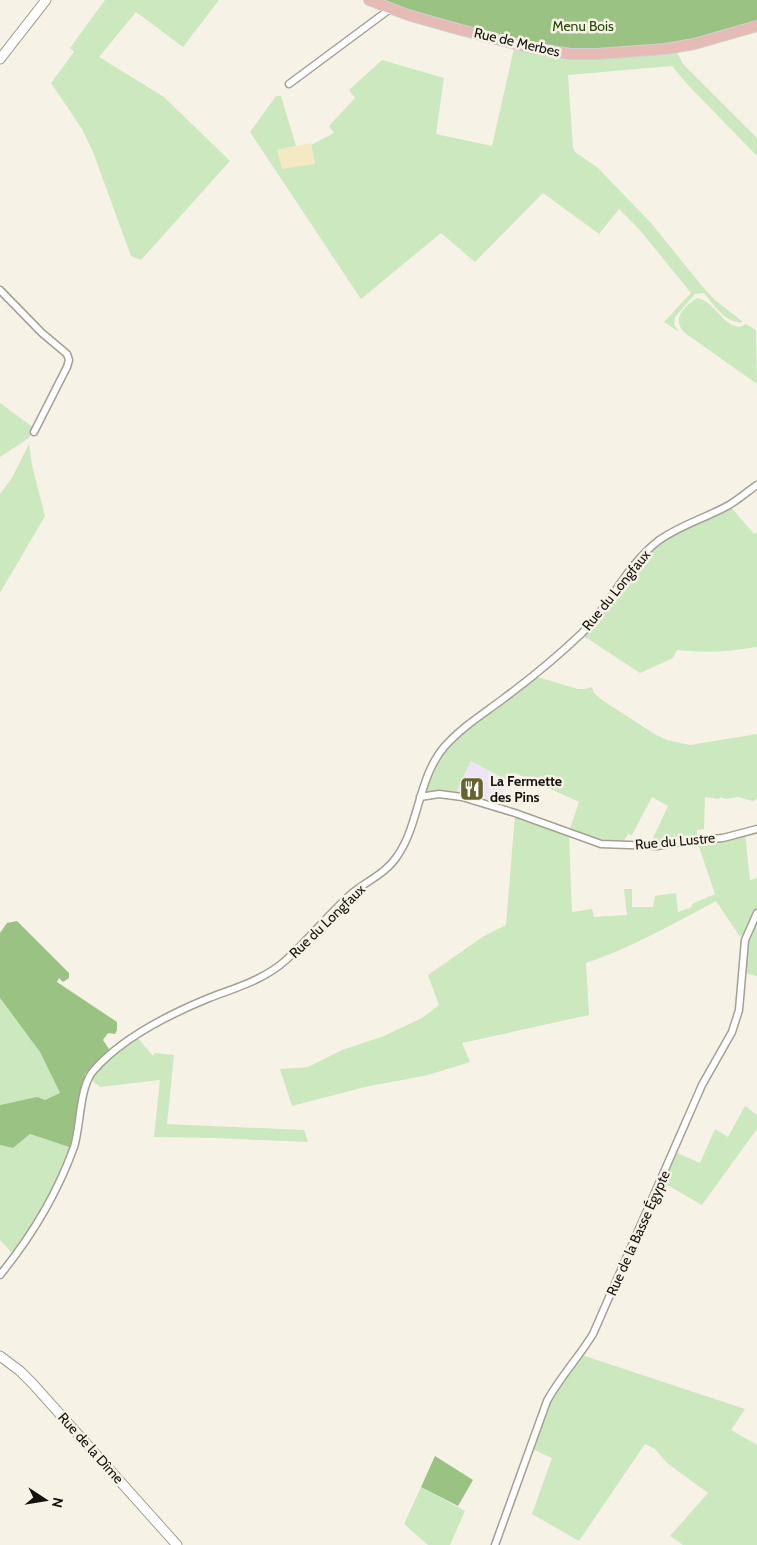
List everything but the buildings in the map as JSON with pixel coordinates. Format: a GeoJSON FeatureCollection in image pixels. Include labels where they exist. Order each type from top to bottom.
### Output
{"type":"FeatureCollection","features":[{"type":"Feature","properties":{"kind":"main road","name":"Rue de Merbes"},"geometry":{"type":"LineString","coordinates":[[369,0],[390,9],[526,47],[570,54],[665,49],[694,44],[757,26]]}},
{"type":"Feature","properties":{"kind":"street"},"geometry":{"type":"LineString","coordinates":[[0,59],[46,0]]}},
{"type":"Feature","properties":{"kind":"street"},"geometry":{"type":"LineString","coordinates":[[289,84],[390,9]]}},
{"type":"Feature","properties":{"kind":"street"},"geometry":{"type":"LineString","coordinates":[[0,290],[68,357],[67,367],[34,432]]}},
{"type":"Feature","properties":{"kind":"street","name":"Rue du Longfaux"},"geometry":{"type":"LineString","coordinates":[[0,1275],[49,1204],[60,1181],[76,1140],[87,1080],[95,1069],[117,1050],[154,1024],[182,1009],[258,979],[280,966],[348,897],[392,864],[405,840],[430,768],[447,744],[461,730],[518,688],[573,641],[600,613],[630,569],[644,553],[667,535],[731,504],[757,484]]}},
{"type":"Feature","properties":{"kind":"street","name":"Rue du Lustre"},"geometry":{"type":"LineString","coordinates":[[420,797],[439,794],[462,797],[515,813],[601,844],[657,846],[723,838],[757,829]]}},
{"type":"Feature","properties":{"kind":"street","name":"Rue de la Basse Égypte"},"geometry":{"type":"LineString","coordinates":[[495,1545],[547,1401],[552,1391],[593,1334],[702,1085],[732,1032],[739,1010],[745,940],[757,912]]}},
{"type":"Feature","properties":{"kind":"street","name":"Rue de la Dîme"},"geometry":{"type":"LineString","coordinates":[[0,1356],[20,1370],[177,1545]]}},
{"type":"Feature","properties":{"kind":"shaded area"},"geometry":{"type":"Polygon","coordinates":[[[471,761],[510,782],[493,807],[454,796],[471,761]]]}},
{"type":"Feature","properties":{"kind":"green space"},"geometry":{"type":"Polygon","coordinates":[[[105,0],[219,0],[183,47],[136,12],[99,57],[164,97],[230,161],[141,260],[131,256],[93,152],[82,129],[51,83],[74,52],[70,48],[105,0]]]}},
{"type":"Feature","properties":{"kind":"green space","name":"Menu Bois"},"geometry":{"type":"Polygon","coordinates":[[[369,0],[757,0],[757,26],[694,44],[551,52],[369,0]]]}},
{"type":"Feature","properties":{"kind":"green space"},"geometry":{"type":"Polygon","coordinates":[[[515,44],[676,50],[683,64],[757,138],[757,156],[672,66],[568,75],[573,148],[575,152],[598,168],[651,223],[715,300],[743,322],[737,322],[726,317],[704,293],[695,294],[675,317],[674,325],[679,332],[664,322],[691,293],[639,229],[619,209],[599,234],[543,193],[475,262],[441,233],[361,299],[250,132],[276,96],[281,96],[296,146],[277,150],[315,164],[311,145],[334,133],[329,126],[355,98],[349,90],[382,60],[444,78],[436,134],[492,146],[515,44]]]}},
{"type":"Feature","properties":{"kind":"green space"},"geometry":{"type":"Polygon","coordinates":[[[697,298],[709,304],[734,326],[740,327],[746,324],[756,330],[757,384],[685,333],[681,328],[679,318],[681,313],[697,298]]]}},
{"type":"Feature","properties":{"kind":"green space"},"geometry":{"type":"Polygon","coordinates":[[[0,403],[34,428],[29,438],[0,457],[0,403]]]}},
{"type":"Feature","properties":{"kind":"green space"},"geometry":{"type":"Polygon","coordinates":[[[29,444],[32,465],[45,516],[0,593],[0,494],[12,478],[29,444]]]}},
{"type":"Feature","properties":{"kind":"green space"},"geometry":{"type":"Polygon","coordinates":[[[730,506],[754,534],[757,532],[757,647],[717,652],[677,650],[673,658],[640,673],[582,635],[631,569],[663,539],[730,506]]]}},
{"type":"Feature","properties":{"kind":"green space"},"geometry":{"type":"Polygon","coordinates":[[[534,676],[578,689],[591,687],[593,692],[602,700],[656,735],[667,740],[690,745],[757,734],[757,799],[753,801],[738,797],[726,799],[720,797],[719,799],[705,797],[704,829],[697,830],[697,837],[650,844],[668,806],[652,797],[632,835],[628,834],[622,844],[609,843],[569,831],[579,802],[515,773],[510,782],[471,761],[455,794],[428,793],[425,787],[435,764],[452,741],[534,676]]]}},
{"type":"Feature","properties":{"kind":"green space"},"geometry":{"type":"Polygon","coordinates":[[[515,815],[569,835],[572,912],[592,909],[594,917],[627,915],[624,889],[632,889],[632,907],[653,907],[655,896],[676,893],[678,912],[692,907],[692,904],[715,894],[697,841],[745,834],[750,880],[757,878],[757,908],[743,935],[740,937],[716,901],[636,943],[586,963],[589,1015],[462,1043],[470,1062],[428,1075],[365,1087],[292,1106],[280,1069],[308,1067],[342,1050],[384,1036],[422,1018],[439,1005],[428,975],[484,936],[506,925],[515,815]]]}},
{"type":"Feature","properties":{"kind":"green space"},"geometry":{"type":"Polygon","coordinates":[[[757,918],[757,976],[744,973],[747,943],[757,918]]]}},
{"type":"Feature","properties":{"kind":"green space"},"geometry":{"type":"Polygon","coordinates":[[[17,921],[69,973],[69,978],[63,982],[59,978],[57,982],[117,1022],[115,1034],[108,1033],[103,1040],[111,1052],[85,1074],[79,1118],[72,1148],[30,1134],[13,1148],[0,1145],[0,1105],[37,1097],[45,1100],[60,1093],[40,1052],[0,998],[0,933],[7,923],[17,921]]]}},
{"type":"Feature","properties":{"kind":"green space"},"geometry":{"type":"Polygon","coordinates":[[[0,998],[40,1052],[60,1093],[45,1101],[37,1098],[0,1105],[0,998]]]}},
{"type":"Feature","properties":{"kind":"green space"},"geometry":{"type":"Polygon","coordinates":[[[137,1037],[153,1056],[155,1053],[174,1055],[167,1124],[304,1130],[308,1142],[154,1137],[160,1080],[100,1087],[90,1079],[103,1063],[137,1037]]]}},
{"type":"Feature","properties":{"kind":"green space"},"geometry":{"type":"Polygon","coordinates":[[[745,1106],[757,1115],[757,1129],[702,1205],[662,1182],[675,1152],[700,1163],[715,1129],[728,1137],[745,1106]]]}},
{"type":"Feature","properties":{"kind":"green space"},"geometry":{"type":"Polygon","coordinates":[[[30,1134],[72,1148],[55,1188],[14,1255],[0,1240],[0,1145],[13,1148],[30,1134]]]}},
{"type":"Feature","properties":{"kind":"green space"},"geometry":{"type":"Polygon","coordinates":[[[582,1355],[745,1409],[731,1430],[757,1445],[757,1545],[683,1545],[670,1536],[708,1493],[667,1463],[655,1449],[645,1444],[579,1541],[532,1514],[552,1458],[532,1449],[553,1394],[582,1355]]]}},
{"type":"Feature","properties":{"kind":"green space"},"geometry":{"type":"Polygon","coordinates":[[[435,1456],[473,1480],[458,1506],[421,1487],[435,1456]]]}},
{"type":"Feature","properties":{"kind":"green space"},"geometry":{"type":"Polygon","coordinates":[[[421,1487],[465,1511],[450,1545],[428,1545],[404,1524],[421,1487]]]}},
{"type":"Feature","properties":{"kind":"sand"},"geometry":{"type":"Polygon","coordinates":[[[311,143],[315,164],[282,169],[277,150],[311,143]]]}},
{"type":"Feature","properties":{"kind":"place","name":"La Fermette des Pins"},"geometry":{"type":"Point","coordinates":[472,789]}}]}
